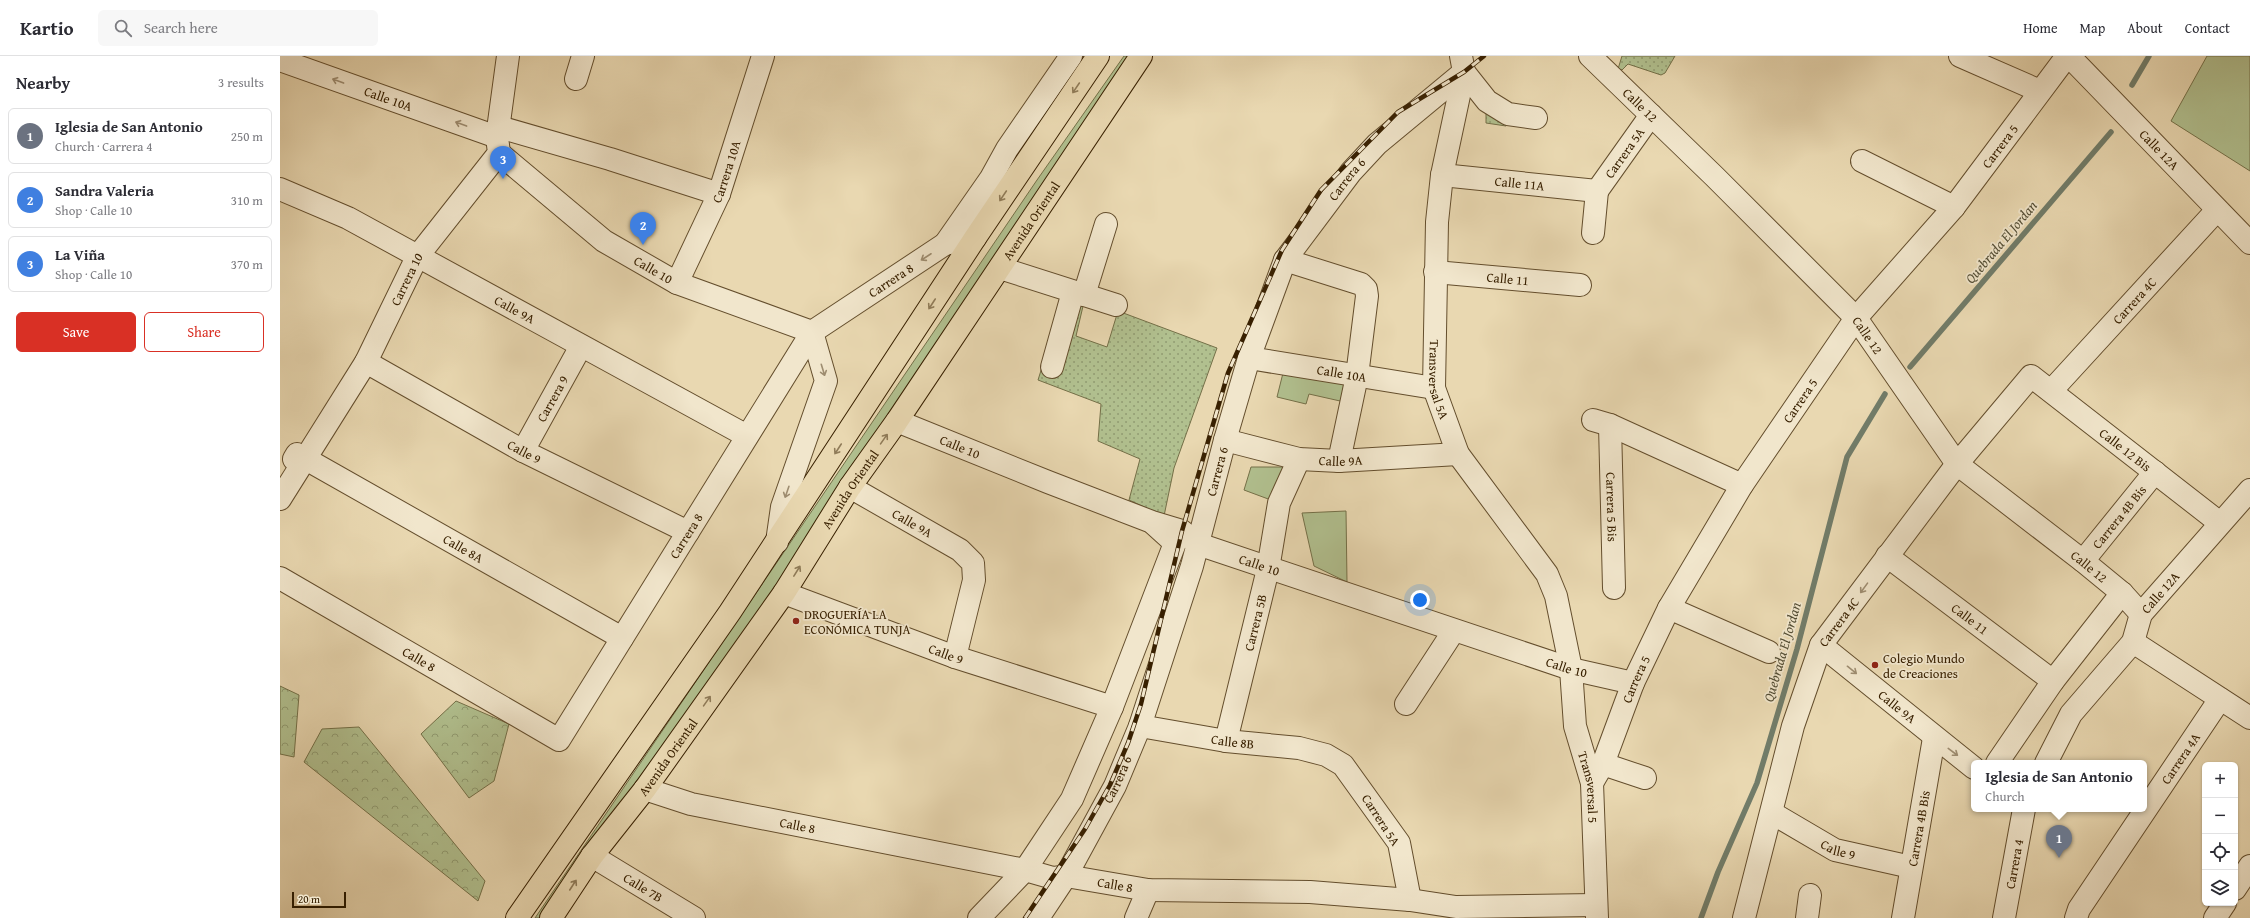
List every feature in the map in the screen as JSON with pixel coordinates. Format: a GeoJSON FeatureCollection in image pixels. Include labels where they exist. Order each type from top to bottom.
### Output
{"type":"FeatureCollection","features":[{"type":"Feature","properties":{"kind":"main road","name":"Avenida Oriental"},"geometry":{"type":"LineString","coordinates":[[551,918],[592,856],[645,789],[784,593],[850,487],[897,421],[1141,56]]}},
{"type":"Feature","properties":{"kind":"main road"},"geometry":{"type":"LineString","coordinates":[[518,918],[777,542],[975,238],[1093,63]]}},
{"type":"Feature","properties":{"kind":"street"},"geometry":{"type":"LineString","coordinates":[[498,139],[508,56]]}},
{"type":"Feature","properties":{"kind":"street"},"geometry":{"type":"LineString","coordinates":[[576,79],[583,56]]}},
{"type":"Feature","properties":{"kind":"street","name":"Carrera 10A"},"geometry":{"type":"LineString","coordinates":[[677,283],[719,194],[763,56]]}},
{"type":"Feature","properties":{"kind":"street","name":"Calle 12"},"geometry":{"type":"LineString","coordinates":[[1590,56],[1856,318],[1957,464],[2083,561],[2122,593],[2141,614]]}},
{"type":"Feature","properties":{"kind":"street"},"geometry":{"type":"LineString","coordinates":[[1960,56],[2040,91]]}},
{"type":"Feature","properties":{"kind":"street","name":"Carrera 5"},"geometry":{"type":"LineString","coordinates":[[1592,783],[1603,764],[1633,683],[1669,608],[1742,485],[1856,318],[1954,207],[2040,91],[2068,56]]}},
{"type":"Feature","properties":{"kind":"street","name":"Calle 12A"},"geometry":{"type":"LineString","coordinates":[[2068,56],[2250,243]]}},
{"type":"Feature","properties":{"kind":"street"},"geometry":{"type":"LineString","coordinates":[[945,244],[991,178],[1007,149],[1066,57],[1093,63]]}},
{"type":"Feature","properties":{"kind":"street","name":"Calle 10A"},"geometry":{"type":"LineString","coordinates":[[280,60],[498,139],[610,159],[719,194]]}},
{"type":"Feature","properties":{"kind":"street"},"geometry":{"type":"LineString","coordinates":[[1462,64],[1487,101],[1508,114],[1536,118]]}},
{"type":"Feature","properties":{"kind":"street","name":"Transversal 5A"},"geometry":{"type":"LineString","coordinates":[[1462,64],[1442,175],[1437,222],[1434,388],[1458,454],[1547,574],[1556,596],[1571,670]]}},
{"type":"Feature","properties":{"kind":"street","name":"Carrera 6"},"geometry":{"type":"LineString","coordinates":[[1038,918],[1066,876],[1115,786],[1140,726],[1198,544],[1225,440],[1249,358],[1285,260],[1351,172],[1372,149],[1462,64]]}},
{"type":"Feature","properties":{"kind":"street","name":"Carrera 5A"},"geometry":{"type":"LineString","coordinates":[[1597,191],[1651,115]]}},
{"type":"Feature","properties":{"kind":"street","name":"Carrera 10"},"geometry":{"type":"LineString","coordinates":[[280,499],[366,362],[417,257],[498,139]]}},
{"type":"Feature","properties":{"kind":"street","name":"Calle 10"},"geometry":{"type":"LineString","coordinates":[[498,139],[604,241],[677,283],[812,332]]}},
{"type":"Feature","properties":{"kind":"street"},"geometry":{"type":"LineString","coordinates":[[1862,161],[1954,207]]}},
{"type":"Feature","properties":{"kind":"street","name":"Calle 11A"},"geometry":{"type":"LineString","coordinates":[[1442,175],[1597,191]]}},
{"type":"Feature","properties":{"kind":"street","name":"Calle 9A"},"geometry":{"type":"LineString","coordinates":[[280,189],[348,218],[747,436]]}},
{"type":"Feature","properties":{"kind":"street"},"geometry":{"type":"LineString","coordinates":[[1593,233],[1597,191]]}},
{"type":"Feature","properties":{"kind":"street","name":"Carrera 4C"},"geometry":{"type":"LineString","coordinates":[[2051,391],[2217,210]]}},
{"type":"Feature","properties":{"kind":"street"},"geometry":{"type":"LineString","coordinates":[[1052,367],[1078,293],[1106,224]]}},
{"type":"Feature","properties":{"kind":"street","name":"Carrera 8"},"geometry":{"type":"LineString","coordinates":[[559,740],[812,332],[945,244],[975,238]]}},
{"type":"Feature","properties":{"kind":"street"},"geometry":{"type":"LineString","coordinates":[[1285,260],[1361,284],[1366,289],[1367,296],[1357,376],[1339,460]]}},
{"type":"Feature","properties":{"kind":"street"},"geometry":{"type":"LineString","coordinates":[[1000,268],[1116,305]]}},
{"type":"Feature","properties":{"kind":"street","name":"Calle 11"},"geometry":{"type":"LineString","coordinates":[[1435,272],[1580,285]]}},
{"type":"Feature","properties":{"kind":"street"},"geometry":{"type":"LineString","coordinates":[[777,542],[782,506],[826,381],[812,332]]}},
{"type":"Feature","properties":{"kind":"street","name":"Carrera 9"},"geometry":{"type":"LineString","coordinates":[[523,451],[581,346]]}},
{"type":"Feature","properties":{"kind":"street","name":"Calle 10A"},"geometry":{"type":"LineString","coordinates":[[1249,358],[1434,388]]}},
{"type":"Feature","properties":{"kind":"street","name":"Calle 9"},"geometry":{"type":"LineString","coordinates":[[366,362],[523,451],[688,532]]}},
{"type":"Feature","properties":{"kind":"street","name":"Carrera 4C"},"geometry":{"type":"LineString","coordinates":[[1744,918],[1772,813],[1806,670],[1821,645],[1957,464],[2031,376]]}},
{"type":"Feature","properties":{"kind":"street","name":"Calle 12 Bis"},"geometry":{"type":"LineString","coordinates":[[2031,376],[2220,523]]}},
{"type":"Feature","properties":{"kind":"street","name":"Calle 10"},"geometry":{"type":"LineString","coordinates":[[897,421],[1152,522],[1182,531],[1198,544],[1268,569],[1453,632],[1571,670],[1633,683]]}},
{"type":"Feature","properties":{"kind":"street","name":"Carrera 5 Bis"},"geometry":{"type":"LineString","coordinates":[[1614,588],[1602,422],[1742,485]]}},
{"type":"Feature","properties":{"kind":"street","name":"Calle 9A"},"geometry":{"type":"LineString","coordinates":[[1225,440],[1299,459],[1339,460],[1458,454]]}},
{"type":"Feature","properties":{"kind":"street"},"geometry":{"type":"LineString","coordinates":[[280,482],[297,454],[304,459]]}},
{"type":"Feature","properties":{"kind":"street","name":"Calle 8A"},"geometry":{"type":"LineString","coordinates":[[304,459],[622,638]]}},
{"type":"Feature","properties":{"kind":"street","name":"Carrera 5B"},"geometry":{"type":"LineString","coordinates":[[1226,741],[1268,569],[1280,503],[1299,459]]}},
{"type":"Feature","properties":{"kind":"street","name":"Carrera 4B Bis"},"geometry":{"type":"LineString","coordinates":[[2083,561],[2156,472]]}},
{"type":"Feature","properties":{"kind":"street","name":"Calle 9A"},"geometry":{"type":"LineString","coordinates":[[850,487],[960,550],[972,563],[974,580],[955,658]]}},
{"type":"Feature","properties":{"kind":"street","name":"Calle 12A"},"geometry":{"type":"LineString","coordinates":[[2048,760],[2071,714],[2133,642],[2141,614],[2250,490]]}},
{"type":"Feature","properties":{"kind":"street"},"geometry":{"type":"LineString","coordinates":[[979,918],[1025,870],[1072,799],[1112,707],[1175,543],[1152,522]]}},
{"type":"Feature","properties":{"kind":"street","name":"Calle 11"},"geometry":{"type":"LineString","coordinates":[[1887,556],[2053,681]]}},
{"type":"Feature","properties":{"kind":"street","name":"Calle 8"},"geometry":{"type":"LineString","coordinates":[[280,578],[559,740]]}},
{"type":"Feature","properties":{"kind":"street","name":"Calle 9"},"geometry":{"type":"LineString","coordinates":[[784,593],[955,658],[1112,707]]}},
{"type":"Feature","properties":{"kind":"street"},"geometry":{"type":"LineString","coordinates":[[2000,760],[2053,681],[2122,593]]}},
{"type":"Feature","properties":{"kind":"street"},"geometry":{"type":"LineString","coordinates":[[1669,608],[1769,652]]}},
{"type":"Feature","properties":{"kind":"street"},"geometry":{"type":"LineString","coordinates":[[1406,704],[1453,632]]}},
{"type":"Feature","properties":{"kind":"street"},"geometry":{"type":"LineString","coordinates":[[2133,642],[2250,718]]}},
{"type":"Feature","properties":{"kind":"street","name":"Calle 9A"},"geometry":{"type":"LineString","coordinates":[[1821,645],[1934,738],[1971,766]]}},
{"type":"Feature","properties":{"kind":"street","name":"Transversal 5"},"geometry":{"type":"LineString","coordinates":[[1571,670],[1575,726],[1592,783],[1596,912]]}},
{"type":"Feature","properties":{"kind":"street","name":"Carrera 4A"},"geometry":{"type":"LineString","coordinates":[[2147,808],[2220,699]]}},
{"type":"Feature","properties":{"kind":"street","name":"Calle 8B"},"geometry":{"type":"LineString","coordinates":[[1140,726],[1226,741],[1299,748],[1326,755]]}},
{"type":"Feature","properties":{"kind":"street","name":"Carrera 4B Bis"},"geometry":{"type":"LineString","coordinates":[[1903,918],[1934,738]]}},
{"type":"Feature","properties":{"kind":"street","name":"Carrera 5A"},"geometry":{"type":"LineString","coordinates":[[1326,755],[1343,765],[1399,843],[1410,900]]}},
{"type":"Feature","properties":{"kind":"street"},"geometry":{"type":"LineString","coordinates":[[1603,764],[1645,778]]}},
{"type":"Feature","properties":{"kind":"street","name":"Calle 8"},"geometry":{"type":"LineString","coordinates":[[645,789],[691,804],[1025,870],[1053,878],[1066,876],[1148,890],[1310,892],[1410,900],[1451,913],[1596,912]]}},
{"type":"Feature","properties":{"kind":"street","name":"Carrera 4"},"geometry":{"type":"LineString","coordinates":[[2004,918],[2023,812]]}},
{"type":"Feature","properties":{"kind":"street","name":"Carrera 4A"},"geometry":{"type":"LineString","coordinates":[[2076,918],[2079,909],[2144,812]]}},
{"type":"Feature","properties":{"kind":"street","name":"Calle 9"},"geometry":{"type":"LineString","coordinates":[[1772,813],[1835,850],[1911,867]]}},
{"type":"Feature","properties":{"kind":"street","name":"Calle 7B"},"geometry":{"type":"LineString","coordinates":[[592,856],[694,918]]}},
{"type":"Feature","properties":{"kind":"street"},"geometry":{"type":"LineString","coordinates":[[2238,884],[2250,866]]}},
{"type":"Feature","properties":{"kind":"street"},"geometry":{"type":"LineString","coordinates":[[1136,918],[1148,890]]}},
{"type":"Feature","properties":{"kind":"street"},"geometry":{"type":"LineString","coordinates":[[1807,918],[1810,895]]}},
{"type":"Feature","properties":{"kind":"street"},"geometry":{"type":"LineString","coordinates":[[2215,918],[2223,906]]}},
{"type":"Feature","properties":{"kind":"green space"},"geometry":{"type":"Polygon","coordinates":[[[1124,56],[1143,56],[552,918],[535,918],[1037,180],[1124,56]]]}},
{"type":"Feature","properties":{"kind":"green space"},"geometry":{"type":"Polygon","coordinates":[[[1622,56],[1675,56],[1665,73],[1661,75],[1628,64],[1622,70],[1618,69],[1622,56]]]}},
{"type":"Feature","properties":{"kind":"green space"},"geometry":{"type":"Polygon","coordinates":[[[2207,56],[2250,56],[2250,171],[2171,121],[2207,56]]]}},
{"type":"Feature","properties":{"kind":"green space"},"geometry":{"type":"Polygon","coordinates":[[[1486,106],[1507,116],[1506,126],[1486,123],[1486,106]]]}},
{"type":"Feature","properties":{"kind":"green space"},"geometry":{"type":"Polygon","coordinates":[[[1065,294],[1084,302],[1076,336],[1107,347],[1118,311],[1217,348],[1174,468],[1164,516],[1129,500],[1140,459],[1098,441],[1101,404],[1038,380],[1065,294]]]}},
{"type":"Feature","properties":{"kind":"green space"},"geometry":{"type":"Polygon","coordinates":[[[1286,361],[1355,377],[1349,403],[1309,394],[1306,404],[1277,397],[1286,361]]]}},
{"type":"Feature","properties":{"kind":"green space"},"geometry":{"type":"Polygon","coordinates":[[[1251,467],[1292,467],[1279,503],[1244,490],[1251,467]]]}},
{"type":"Feature","properties":{"kind":"green space"},"geometry":{"type":"Polygon","coordinates":[[[1346,511],[1347,582],[1314,566],[1302,513],[1346,511]]]}},
{"type":"Feature","properties":{"kind":"green space"},"geometry":{"type":"Polygon","coordinates":[[[280,686],[299,695],[294,757],[280,754],[280,686]]]}},
{"type":"Feature","properties":{"kind":"green space"},"geometry":{"type":"Polygon","coordinates":[[[456,701],[509,724],[494,781],[469,798],[421,734],[456,701]]]}},
{"type":"Feature","properties":{"kind":"green space"},"geometry":{"type":"Polygon","coordinates":[[[359,727],[485,881],[478,901],[304,762],[322,729],[359,727]]]}},
{"type":"Feature","properties":{"kind":"waterway","name":"Quebrada El Jordan"},"geometry":{"type":"LineString","coordinates":[[2132,85],[2149,56]]}},
{"type":"Feature","properties":{"kind":"waterway","name":"Quebrada El Jordan"},"geometry":{"type":"LineString","coordinates":[[1910,367],[2111,132]]}},
{"type":"Feature","properties":{"kind":"waterway","name":"Quebrada El Jordan"},"geometry":{"type":"LineString","coordinates":[[1701,918],[1718,872],[1757,783],[1797,649],[1847,457],[1885,394]]}},
{"type":"Feature","properties":{"kind":"railway"},"geometry":{"type":"LineString","coordinates":[[1025,918],[1085,829],[1110,785],[1128,743],[1141,704],[1182,531],[1228,373],[1282,250],[1321,190],[1398,112],[1464,72],[1484,56]]}},
{"type":"Feature","properties":{"kind":"place","name":"La Viña"},"geometry":{"type":"Point","coordinates":[503,179]}},
{"type":"Feature","properties":{"kind":"place","name":"Sandra Valeria"},"geometry":{"type":"Point","coordinates":[643,245]}},
{"type":"Feature","properties":{"kind":"place","name":"DROGUERÍA LA ECONÓMICA TUNJA"},"geometry":{"type":"Point","coordinates":[796,621]}},
{"type":"Feature","properties":{"kind":"place","name":"Colegio Mundo de Creaciones"},"geometry":{"type":"Point","coordinates":[1875,665]}},
{"type":"Feature","properties":{"kind":"place","name":"Iglesia de San Antonio"},"geometry":{"type":"Point","coordinates":[2059,858]}}]}
